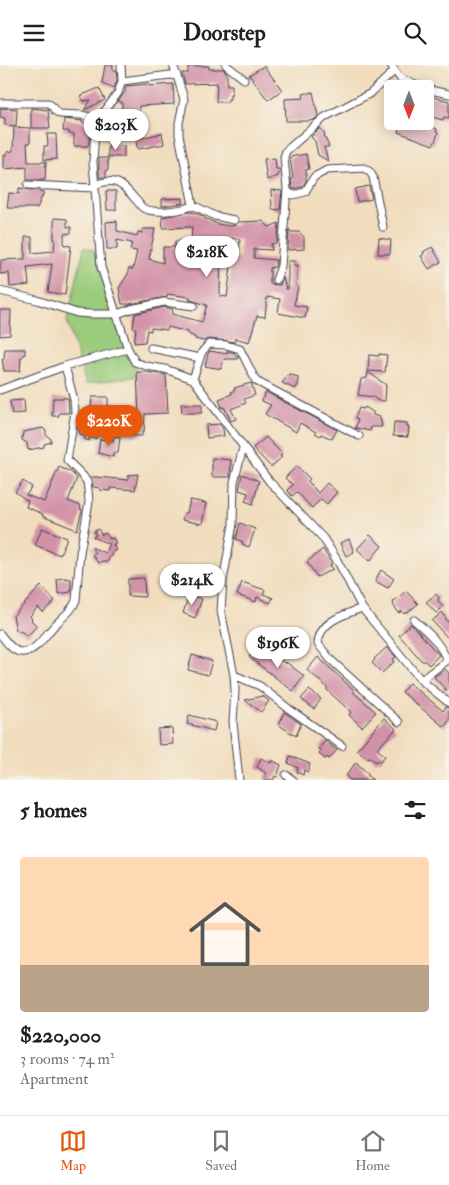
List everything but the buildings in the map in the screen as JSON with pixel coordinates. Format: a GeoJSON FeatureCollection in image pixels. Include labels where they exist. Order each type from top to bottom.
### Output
{"type":"FeatureCollection","features":[{"type":"Feature","properties":{"kind":"street"},"geometry":{"type":"LineString","coordinates":[[121,65],[122,81],[118,93],[99,119],[95,131],[93,151],[101,267],[128,349],[135,362],[165,369],[193,379],[269,481],[323,538],[337,560],[362,609],[421,680],[449,703]]}},
{"type":"Feature","properties":{"kind":"street"},"geometry":{"type":"LineString","coordinates":[[173,65],[184,99],[179,123],[179,135],[193,205]]}},
{"type":"Feature","properties":{"kind":"street"},"geometry":{"type":"LineString","coordinates":[[226,65],[244,79]]}},
{"type":"Feature","properties":{"kind":"street"},"geometry":{"type":"LineString","coordinates":[[276,280],[281,266],[287,189],[284,157],[286,151],[325,117],[371,93],[393,68],[400,78],[404,80]]}},
{"type":"Feature","properties":{"kind":"street"},"geometry":{"type":"LineString","coordinates":[[122,81],[170,75],[177,76]]}},
{"type":"Feature","properties":{"kind":"street"},"geometry":{"type":"LineString","coordinates":[[434,91],[449,94]]}},
{"type":"Feature","properties":{"kind":"street"},"geometry":{"type":"LineString","coordinates":[[0,103],[48,103],[60,114],[81,115],[99,119]]}},
{"type":"Feature","properties":{"kind":"street"},"geometry":{"type":"LineString","coordinates":[[287,189],[293,195],[300,194],[305,192],[314,177],[327,170],[364,168],[373,177],[383,227]]}},
{"type":"Feature","properties":{"kind":"street"},"geometry":{"type":"LineString","coordinates":[[28,185],[95,186],[108,180],[120,184],[143,208],[176,211],[187,209],[193,205]]}},
{"type":"Feature","properties":{"kind":"street"},"geometry":{"type":"LineString","coordinates":[[193,205],[215,216],[234,220]]}},
{"type":"Feature","properties":{"kind":"street"},"geometry":{"type":"LineString","coordinates":[[0,291],[77,313],[117,314],[164,302],[194,306]]}},
{"type":"Feature","properties":{"kind":"street"},"geometry":{"type":"LineString","coordinates":[[193,379],[202,351],[209,344],[226,345],[240,349],[256,381],[360,436]]}},
{"type":"Feature","properties":{"kind":"street"},"geometry":{"type":"LineString","coordinates":[[151,348],[200,358]]}},
{"type":"Feature","properties":{"kind":"street"},"geometry":{"type":"LineString","coordinates":[[0,390],[65,366],[128,349]]}},
{"type":"Feature","properties":{"kind":"street"},"geometry":{"type":"LineString","coordinates":[[0,634],[16,651],[30,650],[41,642],[54,625],[74,607],[76,600],[80,553],[88,502],[87,483],[67,459],[74,401],[65,366]]}},
{"type":"Feature","properties":{"kind":"street"},"geometry":{"type":"LineString","coordinates":[[239,780],[233,722],[234,675],[221,611],[223,581],[233,523],[234,483],[243,448]]}},
{"type":"Feature","properties":{"kind":"street"},"geometry":{"type":"LineString","coordinates":[[362,609],[337,617],[321,632],[318,644],[331,660],[399,722]]}},
{"type":"Feature","properties":{"kind":"street"},"geometry":{"type":"LineString","coordinates":[[414,620],[428,631],[442,647],[448,659],[421,680]]}},
{"type":"Feature","properties":{"kind":"street"},"geometry":{"type":"LineString","coordinates":[[234,675],[260,686],[342,746]]}},
{"type":"Feature","properties":{"kind":"street"},"geometry":{"type":"LineString","coordinates":[[286,775],[293,780]]}},
{"type":"Feature","properties":{"kind":"green space"},"geometry":{"type":"Polygon","coordinates":[[[84,247],[96,251],[102,277],[138,376],[86,384],[67,321],[84,247]]]}}]}
